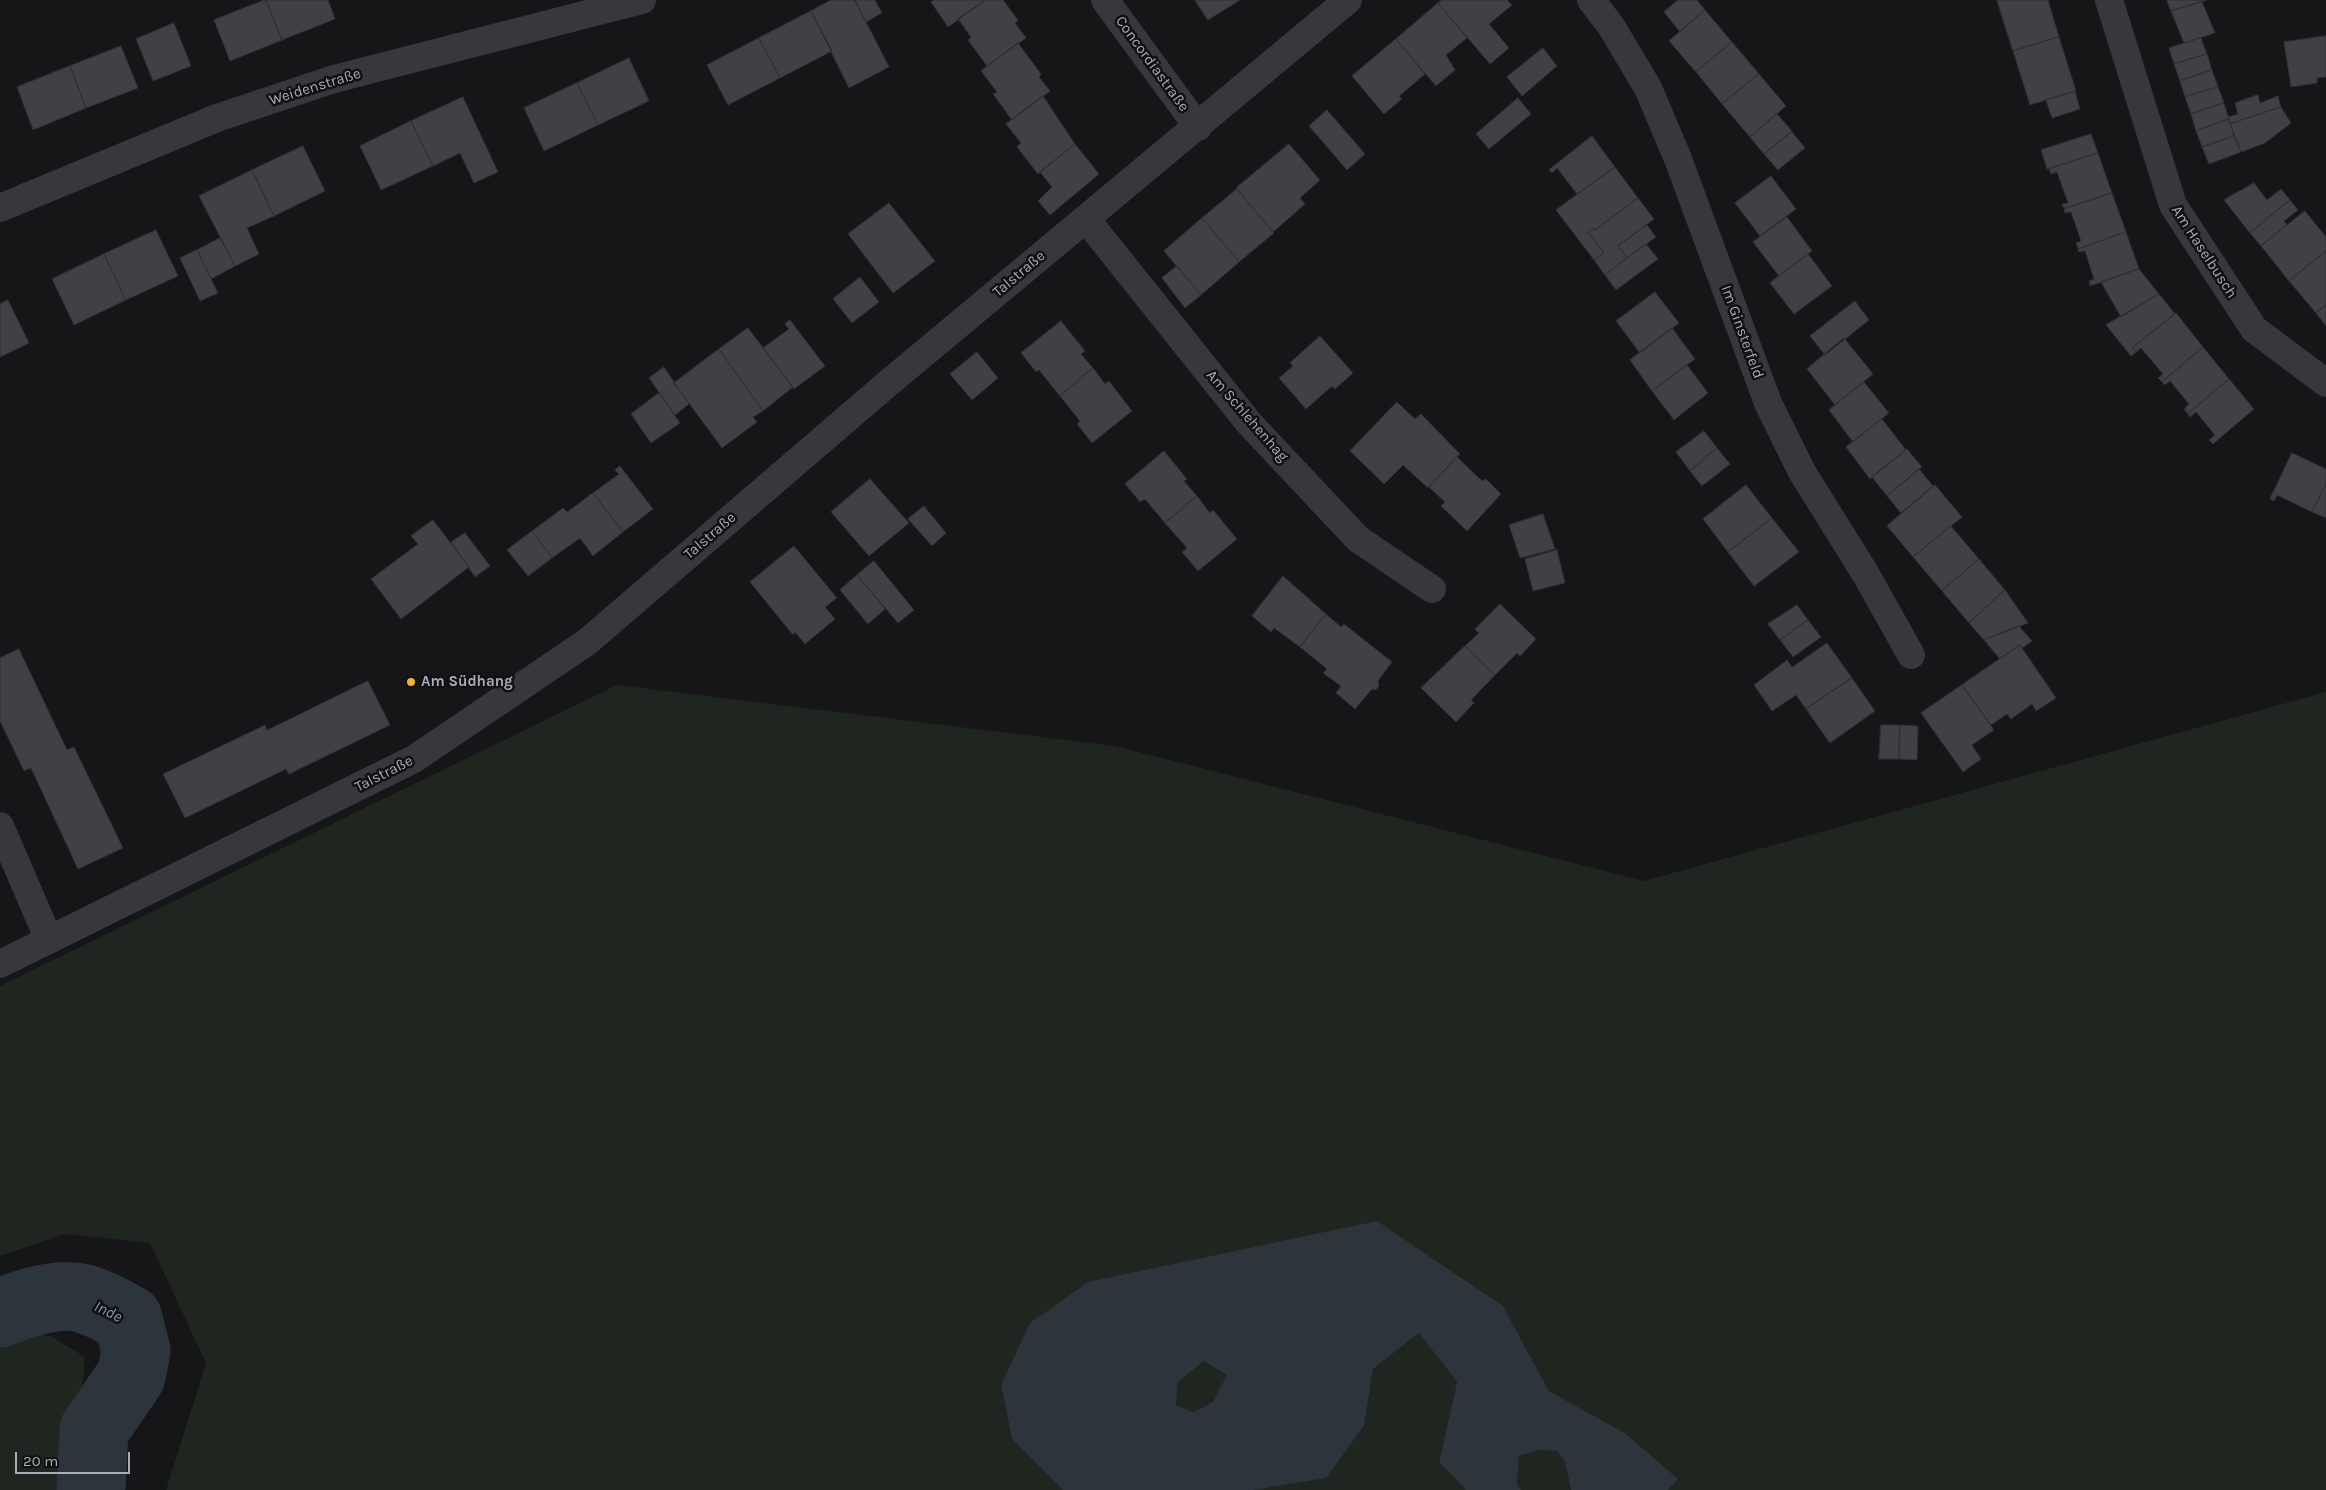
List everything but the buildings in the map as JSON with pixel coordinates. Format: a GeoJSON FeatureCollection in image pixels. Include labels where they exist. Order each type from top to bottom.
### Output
{"type":"FeatureCollection","features":[{"type":"Feature","properties":{"kind":"street","name":"Weidenstraße"},"geometry":{"type":"LineString","coordinates":[[0,208],[217,118],[334,79],[642,0]]}},
{"type":"Feature","properties":{"kind":"street","name":"Concordiastraße"},"geometry":{"type":"LineString","coordinates":[[1106,0],[1198,128]]}},
{"type":"Feature","properties":{"kind":"street","name":"Talstraße"},"geometry":{"type":"LineString","coordinates":[[0,964],[414,759],[587,642],[886,385],[1198,128],[1348,0]]}},
{"type":"Feature","properties":{"kind":"street","name":"Im Ginsterfeld"},"geometry":{"type":"LineString","coordinates":[[1591,0],[1611,26],[1648,88],[1678,160],[1768,403],[1802,472],[1865,573],[1911,655]]}},
{"type":"Feature","properties":{"kind":"street","name":"Am Haselbusch"},"geometry":{"type":"LineString","coordinates":[[2109,0],[2173,205],[2254,329],[2326,383]]}},
{"type":"Feature","properties":{"kind":"street","name":"Am Schlehenhag"},"geometry":{"type":"LineString","coordinates":[[1086,219],[1256,430],[1358,538],[1432,589]]}},
{"type":"Feature","properties":{"kind":"street"},"geometry":{"type":"LineString","coordinates":[[0,826],[49,940]]}},
{"type":"Feature","properties":{"kind":"shaded area"},"geometry":{"type":"Polygon","coordinates":[[[617,685],[1115,746],[1644,881],[2326,692],[2326,1490],[1668,1490],[1678,1479],[1625,1433],[1549,1391],[1503,1306],[1001,1385],[1012,1439],[1063,1490],[166,1490],[206,1363],[150,1243],[64,1234],[0,1256],[0,986],[617,685]]]}},
{"type":"Feature","properties":{"kind":"shaded area"},"geometry":{"type":"Polygon","coordinates":[[[1377,1221],[1503,1306],[1549,1391],[1625,1433],[1678,1479],[1668,1490],[1571,1490],[1565,1462],[1557,1451],[1541,1450],[1519,1456],[1517,1485],[1522,1490],[1466,1490],[1439,1462],[1457,1382],[1419,1333],[1373,1369],[1364,1426],[1326,1478],[1253,1490],[1063,1490],[1012,1439],[1001,1385],[1030,1323],[1088,1282],[1377,1221]],[[1204,1361],[1178,1382],[1176,1405],[1193,1412],[1213,1402],[1227,1375],[1204,1361]]]}},
{"type":"Feature","properties":{"kind":"shaded area"},"geometry":{"type":"Polygon","coordinates":[[[15,1332],[51,1336],[85,1357],[82,1392],[64,1433],[75,1490],[0,1490],[0,1342],[15,1332]]]}},
{"type":"Feature","properties":{"kind":"shaded area"},"geometry":{"type":"Polygon","coordinates":[[[1419,1333],[1457,1382],[1439,1462],[1466,1490],[1253,1490],[1326,1477],[1364,1426],[1373,1369],[1419,1333]]]}},
{"type":"Feature","properties":{"kind":"shaded area"},"geometry":{"type":"Polygon","coordinates":[[[1204,1361],[1228,1375],[1213,1402],[1193,1412],[1176,1405],[1178,1382],[1204,1361]]]}},
{"type":"Feature","properties":{"kind":"shaded area"},"geometry":{"type":"Polygon","coordinates":[[[1541,1450],[1557,1450],[1565,1462],[1571,1490],[1522,1490],[1517,1485],[1519,1456],[1541,1450]]]}},
{"type":"Feature","properties":{"kind":"waterway","name":"Inde"},"geometry":{"type":"LineString","coordinates":[[0,1313],[40,1300],[72,1297],[93,1302],[128,1319],[136,1351],[131,1376],[94,1430],[91,1490]]}},
{"type":"Feature","properties":{"kind":"place","name":"Am Südhang"},"geometry":{"type":"Point","coordinates":[411,682]}}]}
